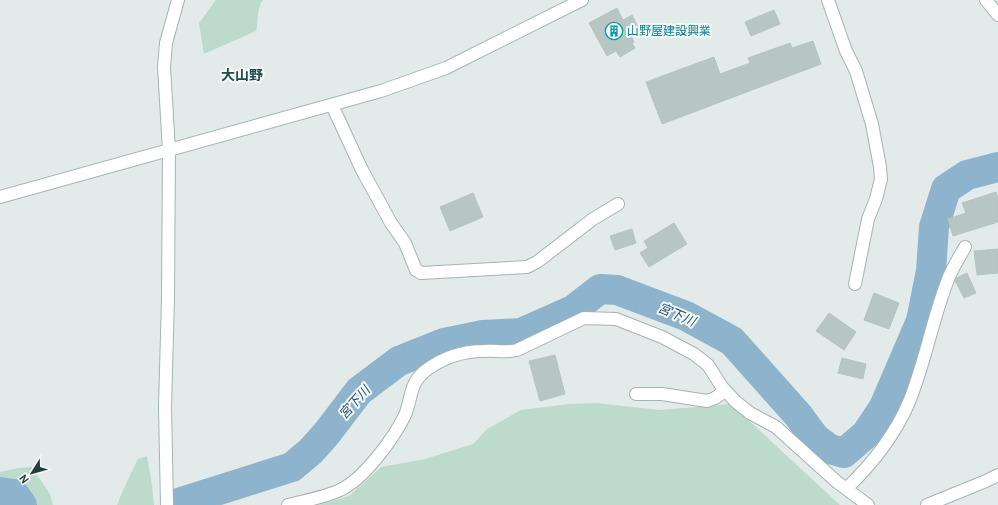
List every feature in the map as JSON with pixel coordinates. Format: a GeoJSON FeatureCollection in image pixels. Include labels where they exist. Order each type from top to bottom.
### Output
{"type":"FeatureCollection","features":[{"type":"Feature","properties":{"kind":"street"},"geometry":{"type":"LineString","coordinates":[[167,505],[165,407],[168,298],[169,150],[164,67],[166,43],[178,0]]}},
{"type":"Feature","properties":{"kind":"street"},"geometry":{"type":"LineString","coordinates":[[0,197],[381,91],[446,68],[582,0]]}},
{"type":"Feature","properties":{"kind":"street"},"geometry":{"type":"LineString","coordinates":[[828,0],[846,51],[856,71],[872,124],[880,167],[881,179],[876,199],[868,220],[855,284]]}},
{"type":"Feature","properties":{"kind":"street"},"geometry":{"type":"LineString","coordinates":[[986,0],[998,15]]}},
{"type":"Feature","properties":{"kind":"street"},"geometry":{"type":"LineString","coordinates":[[332,105],[362,170],[391,223],[405,243],[416,270],[421,273],[527,267],[537,262],[593,218],[618,204]]}},
{"type":"Feature","properties":{"kind":"street"},"geometry":{"type":"LineString","coordinates":[[847,488],[867,468],[892,434],[909,402],[923,364],[947,280],[965,247]]}},
{"type":"Feature","properties":{"kind":"street"},"geometry":{"type":"LineString","coordinates":[[288,505],[341,490],[359,477],[375,460],[405,414],[414,383],[425,372],[443,360],[459,353],[485,350],[506,352],[517,350],[584,318],[616,318],[662,337],[694,354],[708,365],[726,391],[736,402],[750,413],[776,427],[837,482],[868,505]]}},
{"type":"Feature","properties":{"kind":"street"},"geometry":{"type":"LineString","coordinates":[[636,394],[662,394],[707,402],[726,391]]}},
{"type":"Feature","properties":{"kind":"street"},"geometry":{"type":"LineString","coordinates":[[927,505],[986,481],[998,474]]}},
{"type":"Feature","properties":{"kind":"green space"},"geometry":{"type":"Polygon","coordinates":[[[216,0],[263,0],[258,11],[256,31],[204,54],[199,23],[216,0]]]}},
{"type":"Feature","properties":{"kind":"green space"},"geometry":{"type":"Polygon","coordinates":[[[596,403],[660,410],[731,404],[840,505],[318,505],[349,496],[381,467],[425,459],[473,444],[487,429],[521,410],[569,404],[596,403]]]}},
{"type":"Feature","properties":{"kind":"green space"},"geometry":{"type":"Polygon","coordinates":[[[147,456],[154,505],[117,505],[138,459],[147,456]]]}},
{"type":"Feature","properties":{"kind":"green space"},"geometry":{"type":"Polygon","coordinates":[[[32,467],[50,494],[53,505],[0,505],[0,472],[32,467]]]}},
{"type":"Feature","properties":{"kind":"building","name":"山野屋建設興業"},"geometry":{"type":"Polygon","coordinates":[[[617,8],[623,20],[632,15],[639,29],[630,34],[635,48],[620,57],[616,51],[607,56],[589,23],[617,8]]]}},
{"type":"Feature","properties":{"kind":"building"},"geometry":{"type":"Polygon","coordinates":[[[774,10],[780,24],[751,36],[745,22],[774,10]]]}},
{"type":"Feature","properties":{"kind":"building"},"geometry":{"type":"Polygon","coordinates":[[[813,41],[821,64],[662,124],[646,82],[714,57],[720,74],[750,63],[748,58],[790,43],[792,48],[813,41]]]}},
{"type":"Feature","properties":{"kind":"building"},"geometry":{"type":"Polygon","coordinates":[[[996,192],[998,199],[998,222],[953,236],[948,219],[966,213],[962,203],[996,192]]]}},
{"type":"Feature","properties":{"kind":"building"},"geometry":{"type":"Polygon","coordinates":[[[473,193],[483,217],[450,231],[440,207],[473,193]]]}},
{"type":"Feature","properties":{"kind":"building"},"geometry":{"type":"Polygon","coordinates":[[[674,223],[687,244],[649,267],[640,253],[648,248],[644,241],[674,223]]]}},
{"type":"Feature","properties":{"kind":"building"},"geometry":{"type":"Polygon","coordinates":[[[632,229],[636,243],[615,250],[610,236],[632,229]]]}},
{"type":"Feature","properties":{"kind":"building"},"geometry":{"type":"Polygon","coordinates":[[[998,249],[998,273],[977,275],[974,251],[998,249]]]}},
{"type":"Feature","properties":{"kind":"building"},"geometry":{"type":"Polygon","coordinates":[[[967,273],[976,293],[964,298],[954,279],[967,273]]]}},
{"type":"Feature","properties":{"kind":"building"},"geometry":{"type":"Polygon","coordinates":[[[874,293],[899,303],[889,329],[864,320],[874,293]]]}},
{"type":"Feature","properties":{"kind":"building"},"geometry":{"type":"Polygon","coordinates":[[[829,313],[856,332],[844,350],[816,331],[829,313]]]}},
{"type":"Feature","properties":{"kind":"building"},"geometry":{"type":"Polygon","coordinates":[[[555,355],[565,394],[540,401],[529,361],[555,355]]]}},
{"type":"Feature","properties":{"kind":"building"},"geometry":{"type":"Polygon","coordinates":[[[842,358],[866,364],[863,379],[838,373],[842,358]]]}},
{"type":"Feature","properties":{"kind":"waterway","name":"宮下川"},"geometry":{"type":"LineString","coordinates":[[178,503],[292,467],[311,451],[327,433],[359,391],[399,361],[444,343],[483,335],[521,333],[573,310],[600,289],[617,290],[686,316],[732,341],[798,415],[815,438],[830,449],[844,453],[866,434],[884,407],[921,321],[931,271],[934,227],[946,189],[967,175],[998,167]]}},
{"type":"Feature","properties":{"kind":"waterway","name":"宮下川"},"geometry":{"type":"LineString","coordinates":[[0,492],[14,494],[22,505]]}},
{"type":"Feature","properties":{"kind":"place","name":"山野屋建設興業"},"geometry":{"type":"Point","coordinates":[614,31]}},
{"type":"Feature","properties":{"kind":"district","name":"大山野"},"geometry":{"type":"Point","coordinates":[242,75]}}]}
